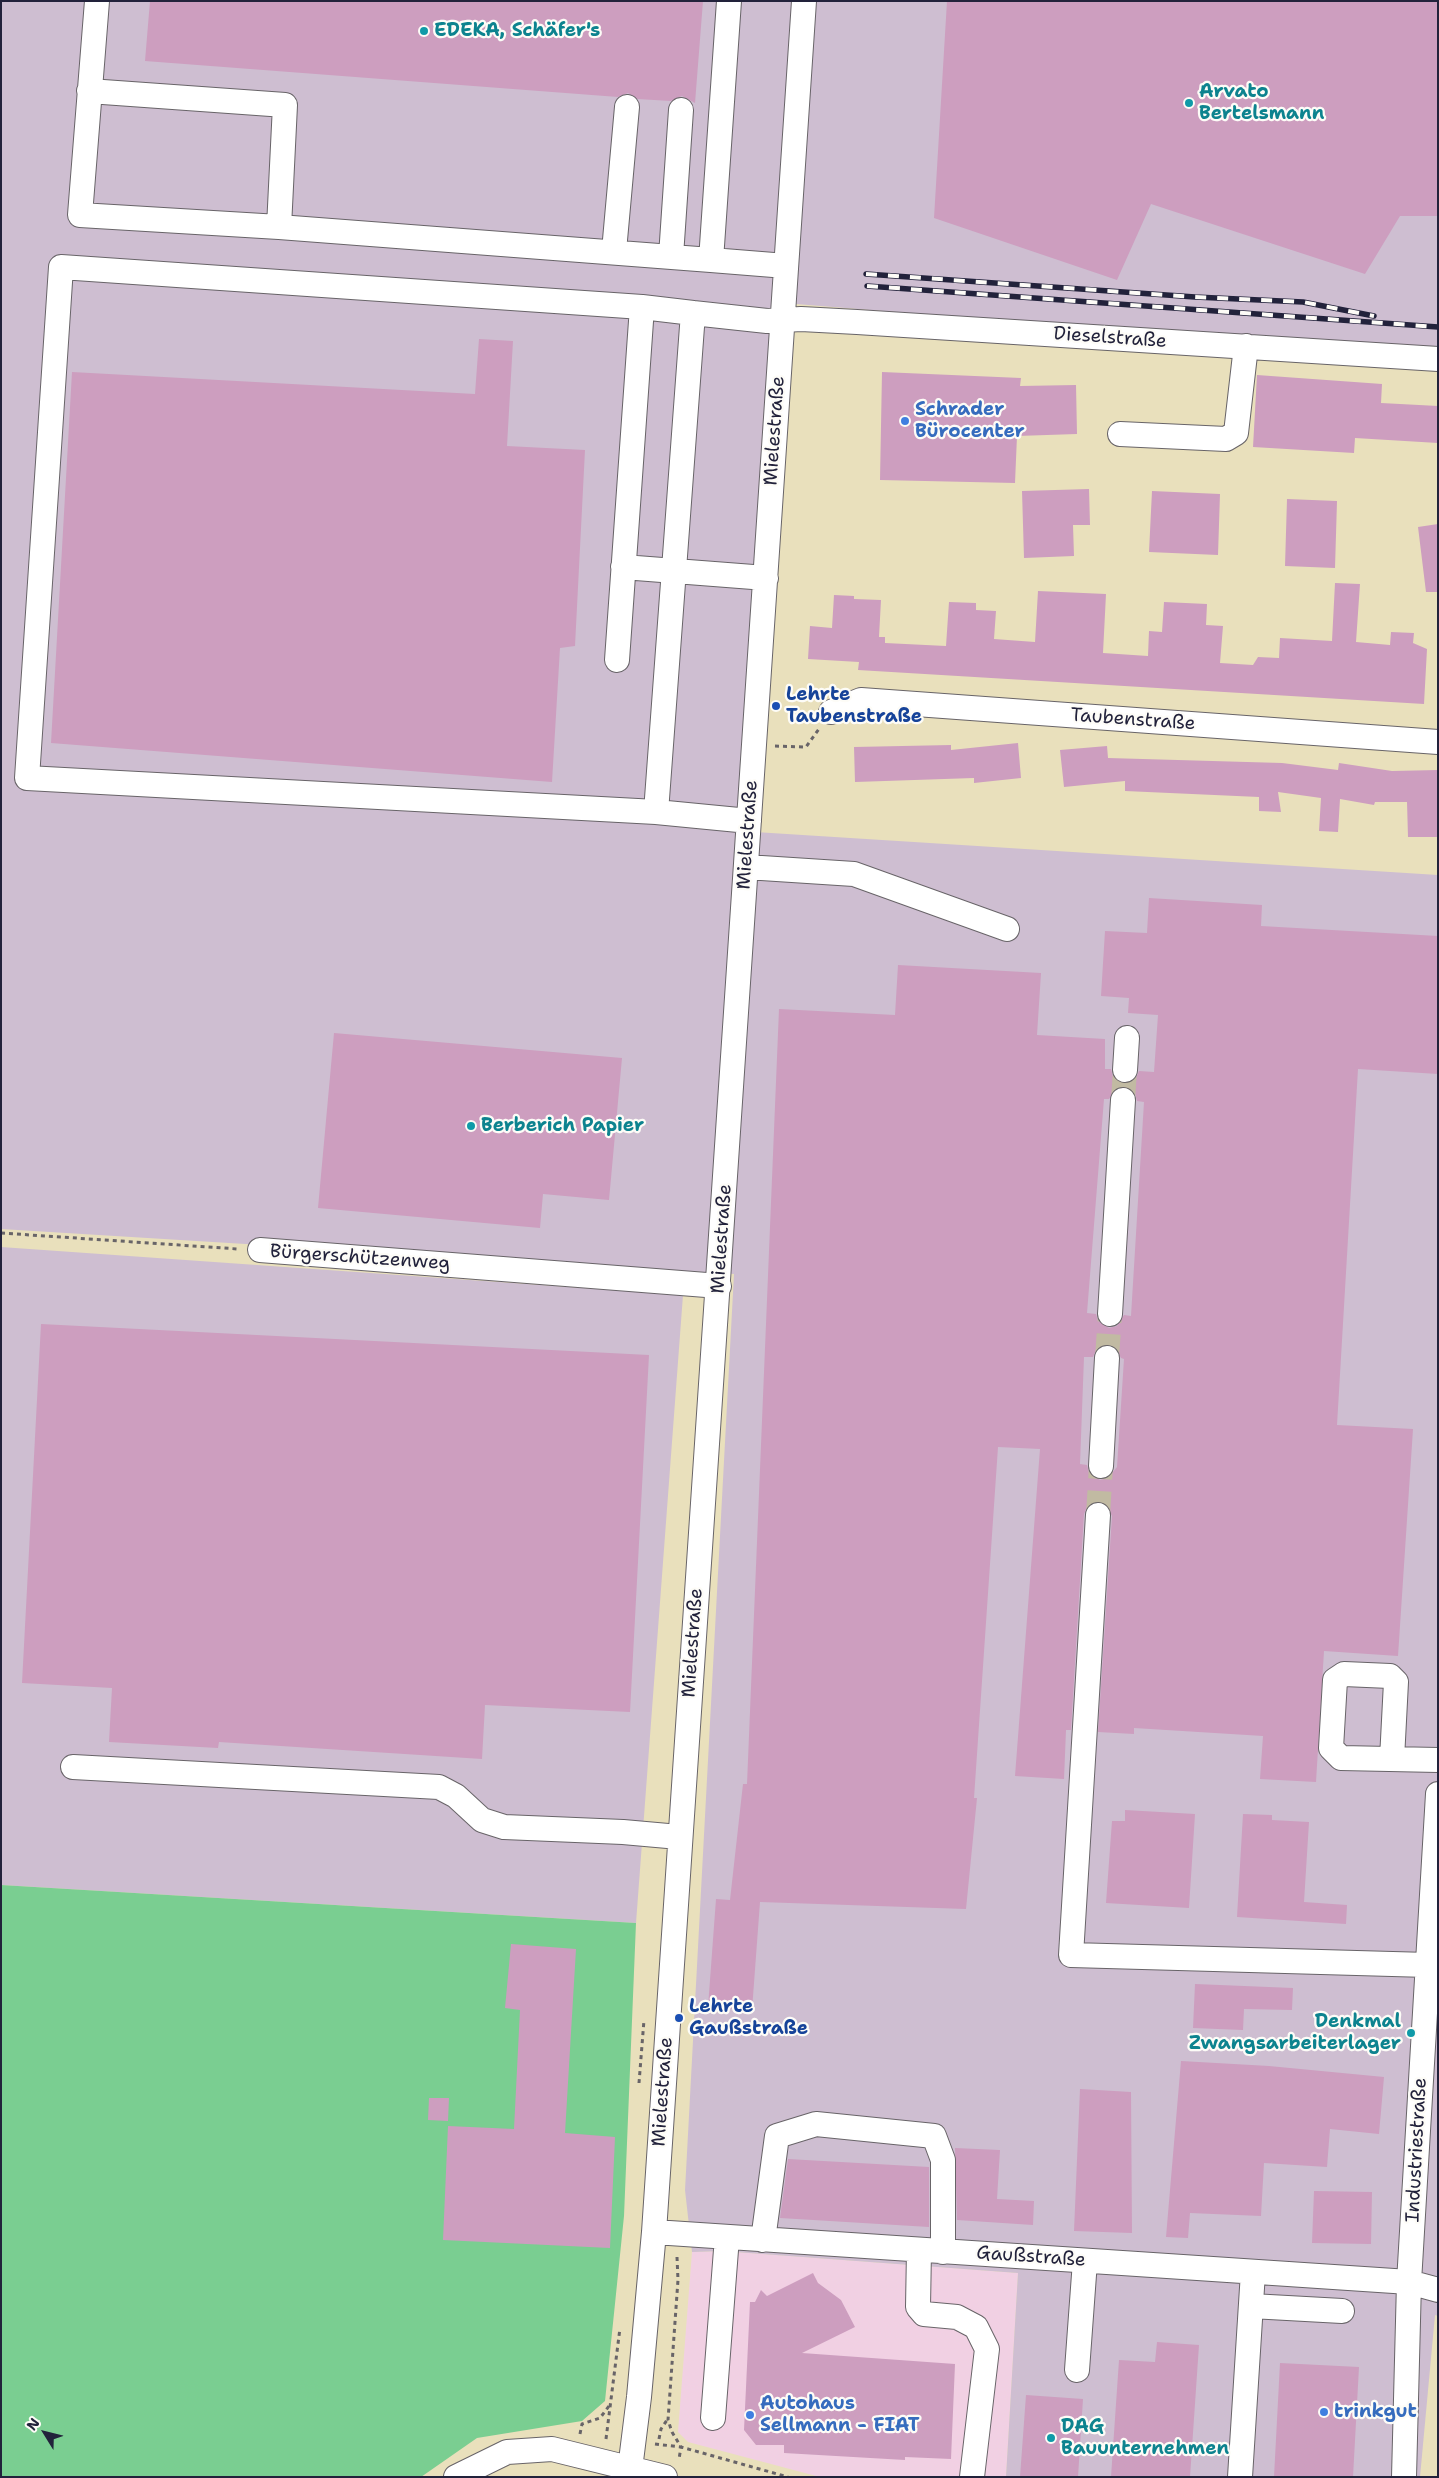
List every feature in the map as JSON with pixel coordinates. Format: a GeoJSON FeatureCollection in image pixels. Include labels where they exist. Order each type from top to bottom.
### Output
{"type":"FeatureCollection","features":[{"type":"Feature","properties":{"kind":"street"},"geometry":{"type":"LineString","coordinates":[[97,1],[80,216],[279,227],[614,251],[786,266]]}},
{"type":"Feature","properties":{"kind":"street"},"geometry":{"type":"LineString","coordinates":[[711,260],[729,1]]}},
{"type":"Feature","properties":{"kind":"street","name":"Mielestraße"},"geometry":{"type":"LineString","coordinates":[[629,2472],[639,2397],[654,2232],[679,1837],[804,1]]}},
{"type":"Feature","properties":{"kind":"street"},"geometry":{"type":"LineString","coordinates":[[89,90],[285,105],[279,227]]}},
{"type":"Feature","properties":{"kind":"street"},"geometry":{"type":"LineString","coordinates":[[614,251],[626,107]]}},
{"type":"Feature","properties":{"kind":"street"},"geometry":{"type":"LineString","coordinates":[[671,256],[681,110]]}},
{"type":"Feature","properties":{"kind":"street","name":"Dieselstraße"},"geometry":{"type":"LineString","coordinates":[[656,812],[26,778],[61,268],[642,307],[767,321],[800,319],[1438,359]]}},
{"type":"Feature","properties":{"kind":"street"},"geometry":{"type":"LineString","coordinates":[[617,660],[642,307]]}},
{"type":"Feature","properties":{"kind":"street"},"geometry":{"type":"LineString","coordinates":[[693,313],[656,812],[748,821]]}},
{"type":"Feature","properties":{"kind":"street"},"geometry":{"type":"LineString","coordinates":[[1120,434],[1226,439],[1236,433],[1246,346]]}},
{"type":"Feature","properties":{"kind":"street"},"geometry":{"type":"LineString","coordinates":[[623,567],[766,578]]}},
{"type":"Feature","properties":{"kind":"street","name":"Taubenstraße"},"geometry":{"type":"LineString","coordinates":[[831,712],[861,700],[1438,742]]}},
{"type":"Feature","properties":{"kind":"street"},"geometry":{"type":"LineString","coordinates":[[746,867],[854,874],[1007,929]]}},
{"type":"Feature","properties":{"kind":"street"},"geometry":{"type":"LineString","coordinates":[[1125,1070],[1126,1038]]}},
{"type":"Feature","properties":{"kind":"street"},"geometry":{"type":"LineString","coordinates":[[1110,1314],[1123,1100]]}},
{"type":"Feature","properties":{"kind":"street","name":"Bürgerschützenweg"},"geometry":{"type":"LineString","coordinates":[[260,1250],[718,1286]]}},
{"type":"Feature","properties":{"kind":"street"},"geometry":{"type":"LineString","coordinates":[[1101,1466],[1107,1358]]}},
{"type":"Feature","properties":{"kind":"street"},"geometry":{"type":"LineString","coordinates":[[1098,1515],[1071,1955],[1428,1965]]}},
{"type":"Feature","properties":{"kind":"street"},"geometry":{"type":"LineString","coordinates":[[1392,1759],[1438,1760]]}},
{"type":"Feature","properties":{"kind":"street"},"geometry":{"type":"LineString","coordinates":[[74,1767],[439,1787],[456,1796],[482,1820],[504,1827],[623,1832],[679,1837]]}},
{"type":"Feature","properties":{"kind":"street","name":"Industriestraße"},"geometry":{"type":"LineString","coordinates":[[1404,2477],[1409,2282],[1438,1794]]}},
{"type":"Feature","properties":{"kind":"street"},"geometry":{"type":"LineString","coordinates":[[763,2240],[777,2136],[816,2124],[934,2136],[943,2160],[943,2252]]}},
{"type":"Feature","properties":{"kind":"street","name":"Gaußstraße"},"geometry":{"type":"LineString","coordinates":[[654,2232],[1409,2282],[1438,2290]]}},
{"type":"Feature","properties":{"kind":"street"},"geometry":{"type":"LineString","coordinates":[[713,2418],[727,2237]]}},
{"type":"Feature","properties":{"kind":"street"},"geometry":{"type":"LineString","coordinates":[[919,2250],[918,2307],[924,2314],[957,2317],[976,2327],[988,2349],[972,2477]]}},
{"type":"Feature","properties":{"kind":"street"},"geometry":{"type":"LineString","coordinates":[[1077,2370],[1085,2261]]}},
{"type":"Feature","properties":{"kind":"street"},"geometry":{"type":"LineString","coordinates":[[1240,2477],[1253,2272]]}},
{"type":"Feature","properties":{"kind":"street"},"geometry":{"type":"LineString","coordinates":[[1251,2306],[1342,2311]]}},
{"type":"Feature","properties":{"kind":"street"},"geometry":{"type":"LineString","coordinates":[[456,2477],[507,2452],[543,2450],[575,2454],[629,2472],[665,2477]]}},
{"type":"Feature","properties":{"kind":"path"},"geometry":{"type":"LineString","coordinates":[[754,745],[806,747],[831,712]]}},
{"type":"Feature","properties":{"kind":"path","name":"Bürgerschützenweg"},"geometry":{"type":"LineString","coordinates":[[1,1233],[260,1250]]}},
{"type":"Feature","properties":{"kind":"path"},"geometry":{"type":"LineString","coordinates":[[668,2420],[672,2432],[681,2447],[788,2477]]}},
{"type":"Feature","properties":{"kind":"shaded area"},"geometry":{"type":"Polygon","coordinates":[[[1,1],[1438,1],[1438,356],[796,304],[755,832],[1438,875],[1438,2316],[1435,2315],[1420,2477],[1006,2477],[1018,2273],[722,2251],[692,2252],[685,2190],[734,1274],[1,1229],[1,1]]]}},
{"type":"Feature","properties":{"kind":"shaded area"},"geometry":{"type":"Polygon","coordinates":[[[1,1247],[683,1295],[636,1923],[1,1885],[1,1247]]]}},
{"type":"Feature","properties":{"kind":"shaded area"},"geometry":{"type":"Polygon","coordinates":[[[722,2251],[1018,2273],[1006,2477],[820,2477],[688,2442],[678,2432],[692,2252],[722,2251]]]}},
{"type":"Feature","properties":{"kind":"green space"},"geometry":{"type":"Polygon","coordinates":[[[1,1885],[636,1923],[624,2216],[605,2401],[582,2421],[477,2438],[421,2477],[1,2477],[1,1885]]]}},
{"type":"Feature","properties":{"kind":"building","name":"EDEKA, Schäfer's"},"geometry":{"type":"Polygon","coordinates":[[[150,1],[703,1],[695,103],[682,96],[671,101],[637,99],[628,93],[618,97],[145,61],[150,1]]]}},
{"type":"Feature","properties":{"kind":"building","name":"Arvato Bertelsmann"},"geometry":{"type":"Polygon","coordinates":[[[947,1],[1438,1],[1438,216],[1400,216],[1365,274],[1151,204],[1117,280],[934,218],[947,1]]]}},
{"type":"Feature","properties":{"kind":"building"},"geometry":{"type":"Polygon","coordinates":[[[479,339],[513,341],[507,446],[585,450],[575,646],[560,648],[552,782],[51,743],[72,372],[475,394],[479,339]]]}},
{"type":"Feature","properties":{"kind":"building"},"geometry":{"type":"Polygon","coordinates":[[[882,372],[1021,378],[1020,386],[1076,385],[1077,434],[1017,436],[1015,483],[880,480],[882,372]]]}},
{"type":"Feature","properties":{"kind":"building"},"geometry":{"type":"Polygon","coordinates":[[[1257,375],[1382,384],[1381,403],[1438,406],[1438,443],[1355,438],[1354,453],[1253,447],[1257,375]]]}},
{"type":"Feature","properties":{"kind":"building"},"geometry":{"type":"Polygon","coordinates":[[[1089,489],[1090,525],[1073,525],[1074,556],[1024,558],[1022,491],[1089,489]]]}},
{"type":"Feature","properties":{"kind":"building"},"geometry":{"type":"Polygon","coordinates":[[[1152,491],[1220,494],[1218,555],[1149,552],[1152,491]]]}},
{"type":"Feature","properties":{"kind":"building"},"geometry":{"type":"Polygon","coordinates":[[[1287,499],[1337,501],[1335,568],[1285,566],[1287,499]]]}},
{"type":"Feature","properties":{"kind":"building"},"geometry":{"type":"Polygon","coordinates":[[[1438,524],[1438,592],[1426,592],[1418,527],[1438,524]]]}},
{"type":"Feature","properties":{"kind":"building"},"geometry":{"type":"Polygon","coordinates":[[[1335,583],[1360,584],[1356,642],[1390,645],[1391,632],[1414,633],[1413,643],[1427,649],[1424,704],[858,670],[859,662],[808,659],[810,626],[832,628],[834,595],[854,596],[854,599],[881,600],[879,637],[885,637],[885,643],[946,646],[949,602],[976,603],[976,610],[996,611],[994,639],[1035,642],[1038,591],[1106,594],[1103,653],[1148,656],[1149,631],[1162,632],[1164,602],[1207,604],[1206,625],[1223,626],[1220,663],[1253,665],[1258,657],[1279,658],[1280,638],[1332,641],[1335,583]]]}},
{"type":"Feature","properties":{"kind":"building"},"geometry":{"type":"Polygon","coordinates":[[[1018,743],[1021,778],[974,783],[974,778],[855,782],[854,747],[951,745],[951,750],[1018,743]]]}},
{"type":"Feature","properties":{"kind":"building"},"geometry":{"type":"Polygon","coordinates":[[[1107,746],[1108,758],[1282,763],[1338,770],[1339,763],[1392,771],[1438,770],[1438,837],[1408,837],[1407,802],[1375,802],[1374,805],[1340,799],[1338,832],[1319,831],[1321,798],[1278,792],[1281,812],[1259,811],[1259,797],[1125,791],[1125,781],[1064,787],[1060,750],[1107,746]]]}},
{"type":"Feature","properties":{"kind":"building"},"geometry":{"type":"Polygon","coordinates":[[[1149,898],[1262,905],[1261,926],[1438,936],[1438,1074],[1358,1069],[1337,1425],[1413,1429],[1398,1656],[1324,1651],[1316,1782],[1260,1779],[1263,1736],[1134,1728],[1134,1734],[1098,1732],[1112,1516],[1106,1504],[1099,1501],[1092,1503],[1087,1507],[1084,1514],[1071,1730],[1066,1730],[1064,1779],[1015,1776],[1040,1449],[998,1447],[974,1798],[977,1798],[966,1909],[760,1902],[752,2010],[708,2007],[716,1899],[730,1900],[743,1784],[747,1784],[779,1009],[895,1015],[898,965],[1041,973],[1037,1035],[1105,1039],[1105,1069],[1111,1069],[1113,1077],[1118,1082],[1131,1082],[1136,1078],[1139,1071],[1154,1072],[1158,1015],[1128,1013],[1129,998],[1101,996],[1105,931],[1147,933],[1149,898]],[[1124,1086],[1116,1088],[1109,1099],[1104,1099],[1087,1313],[1096,1314],[1098,1321],[1109,1328],[1117,1326],[1124,1315],[1131,1316],[1144,1102],[1137,1101],[1135,1093],[1124,1086]],[[1107,1344],[1096,1350],[1093,1357],[1084,1357],[1080,1464],[1087,1465],[1089,1473],[1100,1480],[1108,1478],[1117,1467],[1124,1359],[1121,1358],[1115,1347],[1107,1344]]]}},
{"type":"Feature","properties":{"kind":"building","name":"Berberich Papier"},"geometry":{"type":"Polygon","coordinates":[[[334,1033],[622,1058],[609,1200],[543,1194],[540,1228],[318,1208],[334,1033]]]}},
{"type":"Feature","properties":{"kind":"building"},"geometry":{"type":"Polygon","coordinates":[[[41,1324],[649,1355],[630,1712],[485,1705],[482,1759],[219,1742],[218,1748],[109,1742],[112,1688],[22,1683],[41,1324]]]}},
{"type":"Feature","properties":{"kind":"building"},"geometry":{"type":"Polygon","coordinates":[[[1125,1810],[1195,1814],[1189,1908],[1106,1903],[1112,1821],[1125,1821],[1125,1810]]]}},
{"type":"Feature","properties":{"kind":"building"},"geometry":{"type":"Polygon","coordinates":[[[1243,1814],[1272,1815],[1272,1820],[1309,1822],[1304,1902],[1347,1905],[1346,1924],[1237,1917],[1243,1814]]]}},
{"type":"Feature","properties":{"kind":"building"},"geometry":{"type":"Polygon","coordinates":[[[511,1944],[576,1949],[565,2133],[615,2137],[610,2248],[443,2240],[448,2126],[514,2129],[520,2010],[505,2008],[511,1944]]]}},
{"type":"Feature","properties":{"kind":"building"},"geometry":{"type":"Polygon","coordinates":[[[1195,1984],[1293,1988],[1292,2010],[1244,2009],[1243,2030],[1193,2028],[1195,1984]]]}},
{"type":"Feature","properties":{"kind":"building"},"geometry":{"type":"Polygon","coordinates":[[[1181,2061],[1269,2066],[1384,2077],[1379,2134],[1330,2129],[1327,2167],[1264,2163],[1261,2216],[1190,2213],[1188,2238],[1166,2237],[1181,2061]]]}},
{"type":"Feature","properties":{"kind":"building"},"geometry":{"type":"Polygon","coordinates":[[[1080,2089],[1131,2092],[1132,2233],[1074,2231],[1080,2089]]]}},
{"type":"Feature","properties":{"kind":"building"},"geometry":{"type":"Polygon","coordinates":[[[429,2098],[449,2098],[448,2121],[428,2120],[429,2098]]]}},
{"type":"Feature","properties":{"kind":"building"},"geometry":{"type":"Polygon","coordinates":[[[955,2148],[1000,2150],[997,2199],[1034,2201],[1033,2225],[957,2220],[955,2148]]]}},
{"type":"Feature","properties":{"kind":"building"},"geometry":{"type":"Polygon","coordinates":[[[788,2159],[929,2167],[929,2227],[780,2218],[788,2159]]]}},
{"type":"Feature","properties":{"kind":"building"},"geometry":{"type":"Polygon","coordinates":[[[1314,2191],[1372,2192],[1371,2244],[1312,2243],[1314,2191]]]}},
{"type":"Feature","properties":{"kind":"building"},"geometry":{"type":"Polygon","coordinates":[[[813,2273],[818,2283],[841,2300],[855,2327],[802,2353],[955,2364],[951,2459],[905,2457],[905,2460],[784,2453],[784,2445],[756,2445],[744,2430],[750,2302],[755,2302],[761,2290],[767,2296],[813,2273]]]}},
{"type":"Feature","properties":{"kind":"building"},"geometry":{"type":"Polygon","coordinates":[[[1157,2342],[1199,2345],[1190,2477],[1111,2477],[1119,2360],[1155,2362],[1157,2342]]]}},
{"type":"Feature","properties":{"kind":"building"},"geometry":{"type":"Polygon","coordinates":[[[1280,2363],[1359,2367],[1353,2477],[1274,2477],[1280,2363]]]}},
{"type":"Feature","properties":{"kind":"building","name":"DAG Bauunternehmen"},"geometry":{"type":"Polygon","coordinates":[[[1026,2395],[1083,2399],[1078,2477],[1020,2477],[1026,2395]]]}},
{"type":"Feature","properties":{"kind":"tunnel"},"geometry":{"type":"LineString","coordinates":[[1123,1100],[1125,1070]]}},
{"type":"Feature","properties":{"kind":"tunnel"},"geometry":{"type":"LineString","coordinates":[[1107,1358],[1110,1314]]}},
{"type":"Feature","properties":{"kind":"tunnel"},"geometry":{"type":"LineString","coordinates":[[1098,1515],[1101,1466]]}},
{"type":"Feature","properties":{"kind":"railway"},"geometry":{"type":"LineString","coordinates":[[866,274],[1195,297],[1303,302],[1374,316]]}},
{"type":"Feature","properties":{"kind":"railway"},"geometry":{"type":"LineString","coordinates":[[867,286],[1438,327]]}},
{"type":"Feature","properties":{"kind":"place","name":"EDEKA, Schäfer's"},"geometry":{"type":"Point","coordinates":[424,31]}},
{"type":"Feature","properties":{"kind":"place","name":"Arvato Bertelsmann"},"geometry":{"type":"Point","coordinates":[1189,103]}},
{"type":"Feature","properties":{"kind":"place","name":"Schrader Bürocenter"},"geometry":{"type":"Point","coordinates":[905,421]}},
{"type":"Feature","properties":{"kind":"place","name":"Lehrte Taubenstraße"},"geometry":{"type":"Point","coordinates":[776,706]}},
{"type":"Feature","properties":{"kind":"place","name":"Berberich Papier"},"geometry":{"type":"Point","coordinates":[471,1126]}},
{"type":"Feature","properties":{"kind":"place","name":"Lehrte Gaußstraße"},"geometry":{"type":"Point","coordinates":[679,2018]}},
{"type":"Feature","properties":{"kind":"place","name":"Denkmal Zwangsarbeiterlager"},"geometry":{"type":"Point","coordinates":[1411,2033]}},
{"type":"Feature","properties":{"kind":"place","name":"trinkgut"},"geometry":{"type":"Point","coordinates":[1324,2412]}},
{"type":"Feature","properties":{"kind":"place","name":"Autohaus Sellmann - FIAT"},"geometry":{"type":"Point","coordinates":[750,2415]}},
{"type":"Feature","properties":{"kind":"place","name":"DAG Bauunternehmen"},"geometry":{"type":"Point","coordinates":[1051,2438]}}]}
